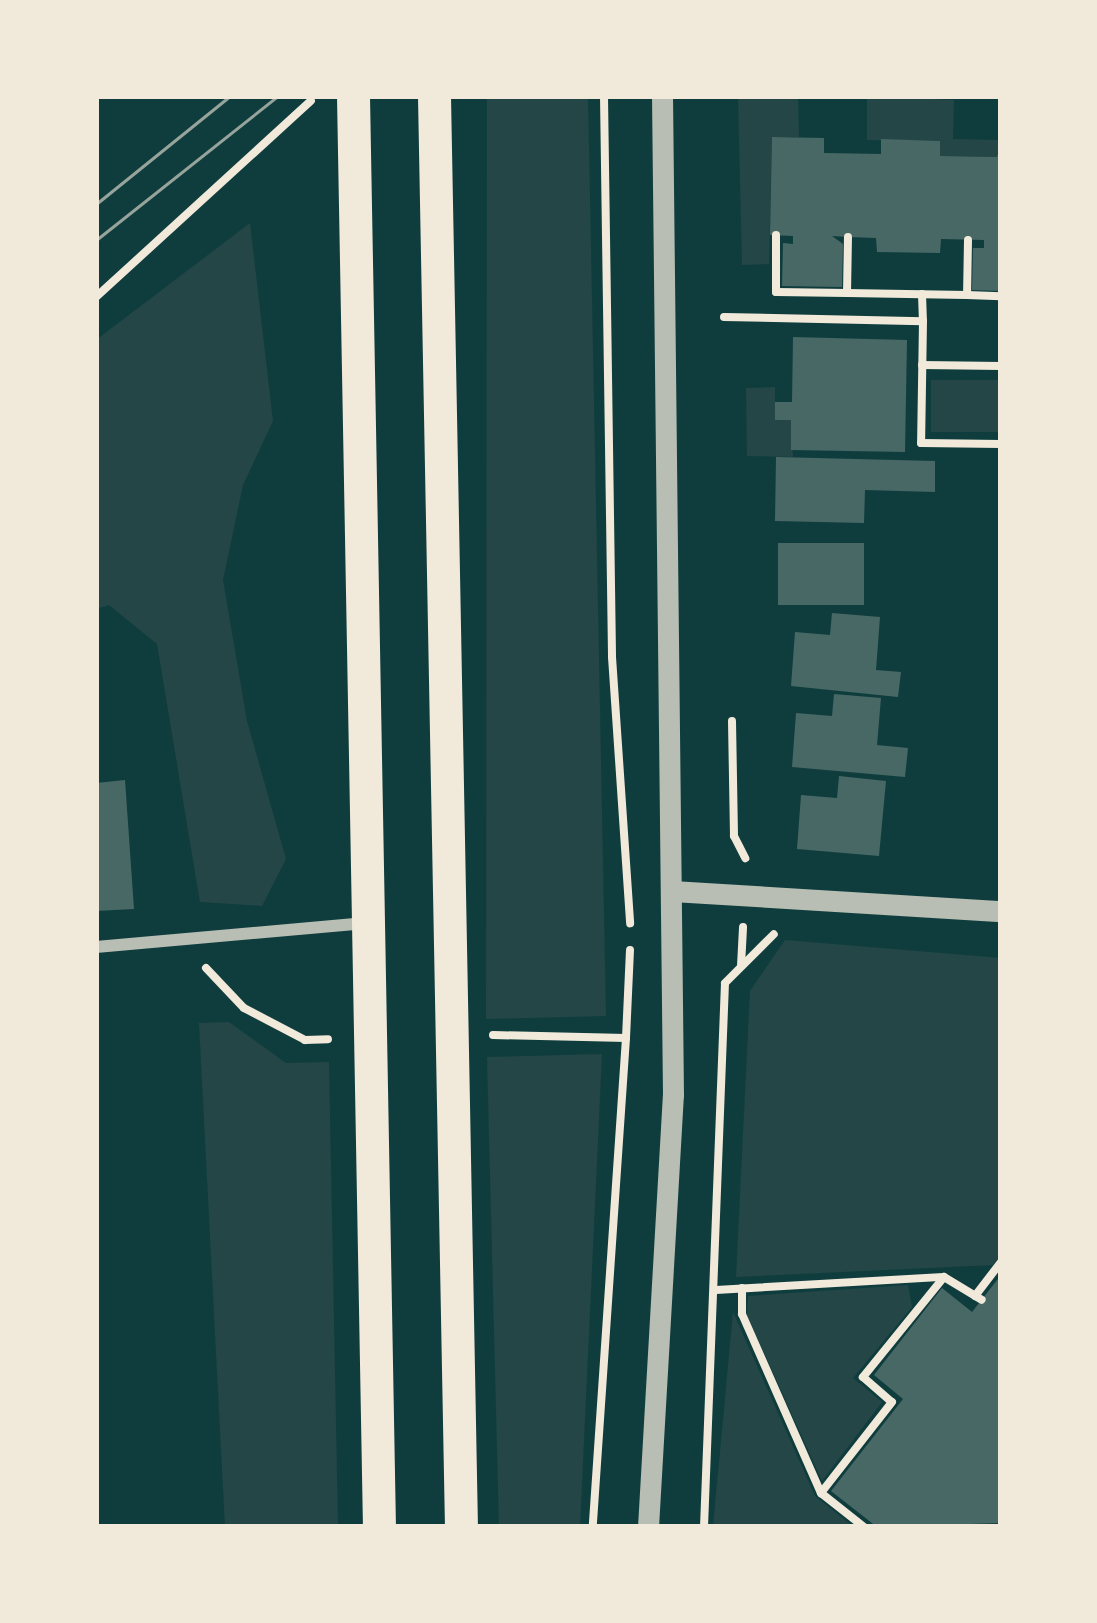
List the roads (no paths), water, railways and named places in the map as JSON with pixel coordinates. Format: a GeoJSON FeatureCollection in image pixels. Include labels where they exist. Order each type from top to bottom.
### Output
{"type":"FeatureCollection","features":[{"type":"Feature","properties":{"kind":"highway"},"geometry":{"type":"LineString","coordinates":[[353,96],[379,1527]]}},
{"type":"Feature","properties":{"kind":"highway"},"geometry":{"type":"LineString","coordinates":[[434,96],[461,1527]]}},
{"type":"Feature","properties":{"kind":"street"},"geometry":{"type":"LineString","coordinates":[[648,1527],[673,1095],[662,96]]}},
{"type":"Feature","properties":{"kind":"street"},"geometry":{"type":"LineString","coordinates":[[672,891],[1001,911]]}},
{"type":"Feature","properties":{"kind":"street"},"geometry":{"type":"LineString","coordinates":[[96,947],[368,923]]}},
{"type":"Feature","properties":{"kind":"tram line"},"geometry":{"type":"LineString","coordinates":[[96,204],[230,96]]}},
{"type":"Feature","properties":{"kind":"tram line"},"geometry":{"type":"LineString","coordinates":[[96,240],[278,96]]}}]}
